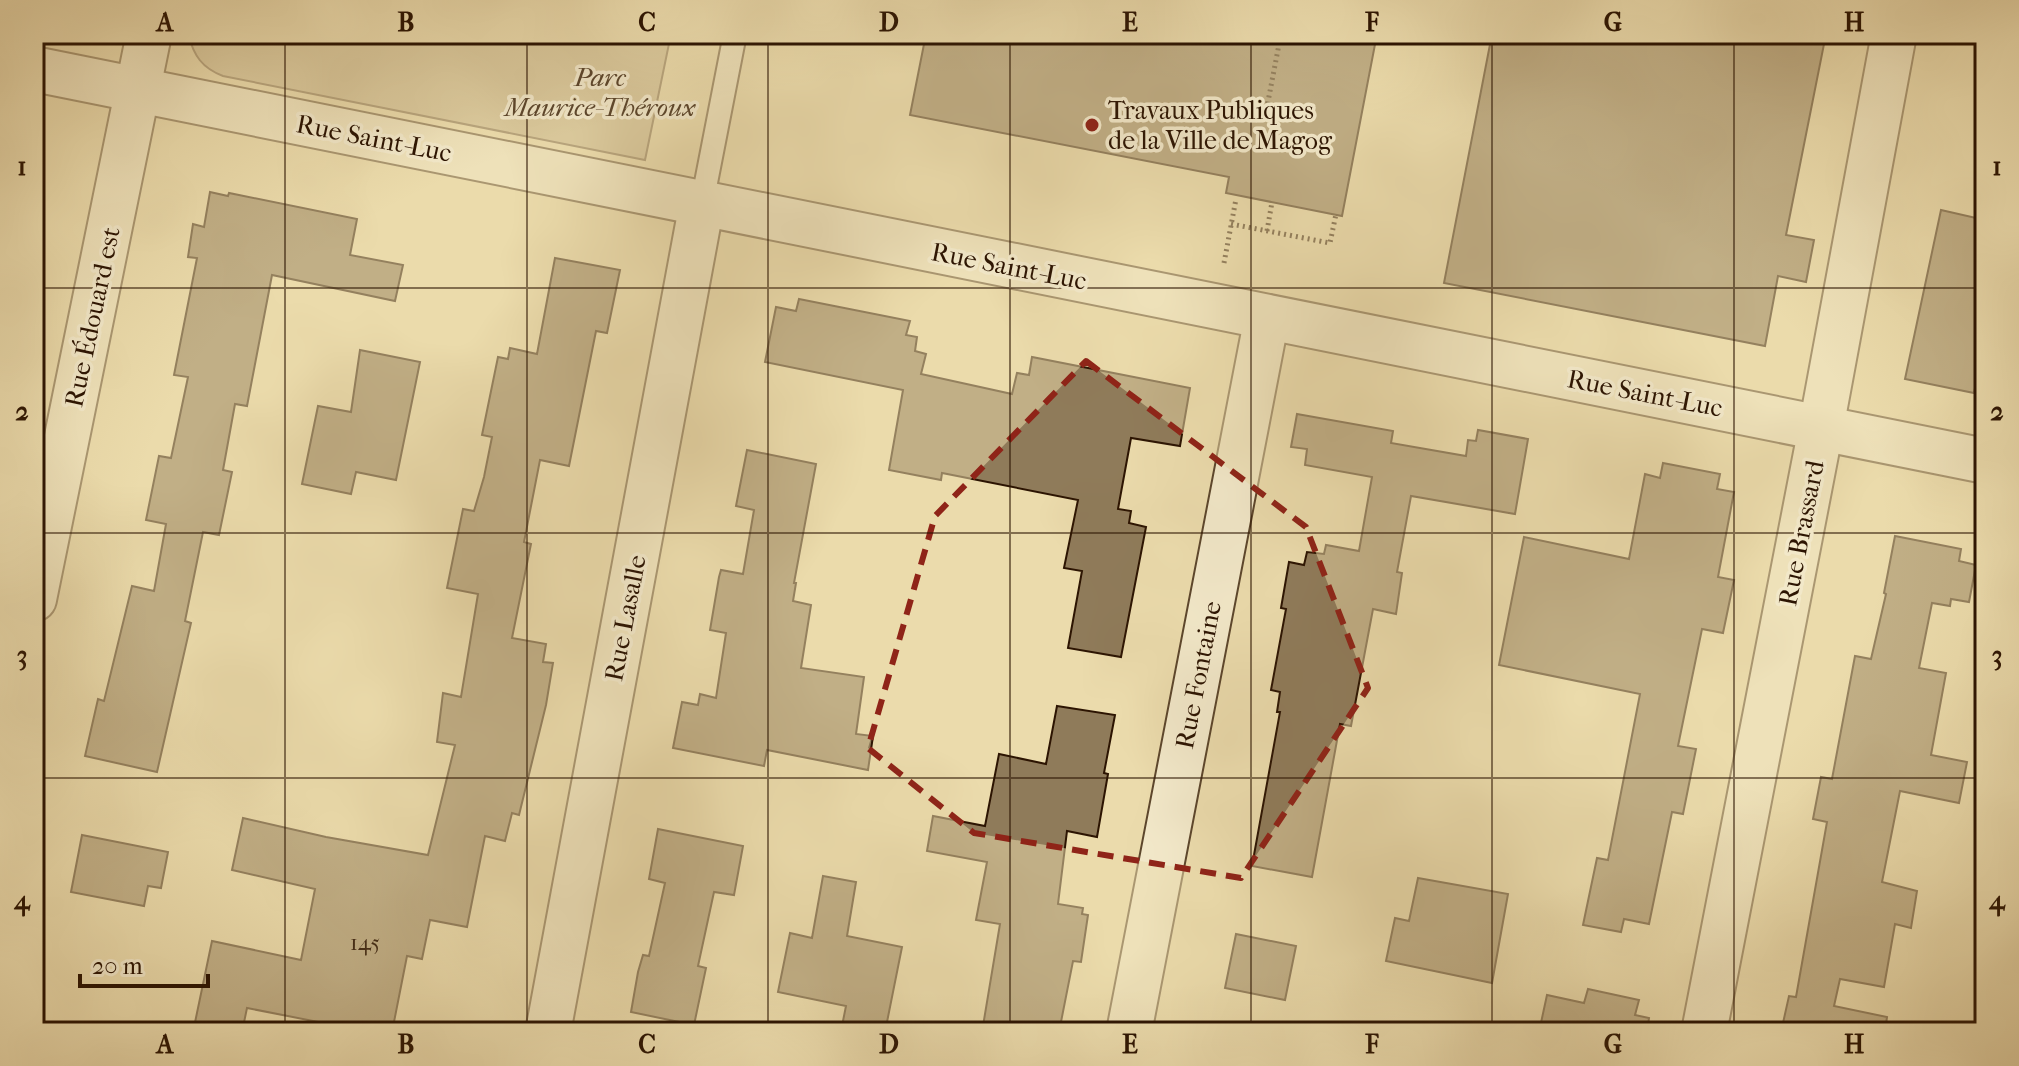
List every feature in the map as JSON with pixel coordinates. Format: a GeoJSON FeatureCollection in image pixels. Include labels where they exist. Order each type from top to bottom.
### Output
{"type":"FeatureCollection","features":[{"type":"Feature","properties":{"kind":"street","name":"Rue Édouard est"},"geometry":{"type":"LineString","coordinates":[[34,599],[149,34]]}},
{"type":"Feature","properties":{"kind":"street","name":"Rue Brassard"},"geometry":{"type":"LineString","coordinates":[[1704,1032],[1894,34]]}},
{"type":"Feature","properties":{"kind":"street","name":"Rue Saint-Luc"},"geometry":{"type":"LineString","coordinates":[[34,69],[1985,461]]}},
{"type":"Feature","properties":{"kind":"street","name":"Rue Lasalle"},"geometry":{"type":"LineString","coordinates":[[548,1032],[702,203]]}},
{"type":"Feature","properties":{"kind":"street","name":"Rue Fontaine"},"geometry":{"type":"LineString","coordinates":[[1129,1032],[1267,317]]}},
{"type":"Feature","properties":{"kind":"lane"},"geometry":{"type":"LineString","coordinates":[[702,203],[735,34]]}},
{"type":"Feature","properties":{"kind":"path"},"geometry":{"type":"LineString","coordinates":[[1275,114],[1266,112],[1281,34],[1290,36]]}},
{"type":"Feature","properties":{"kind":"path"},"geometry":{"type":"LineString","coordinates":[[1216,307],[1236,199]]}},
{"type":"Feature","properties":{"kind":"path"},"geometry":{"type":"LineString","coordinates":[[1267,231],[1272,202]]}},
{"type":"Feature","properties":{"kind":"path"},"geometry":{"type":"LineString","coordinates":[[1231,224],[1330,243],[1336,214]]}},
{"type":"Feature","properties":{"kind":"highlighted area"},"geometry":{"type":"Polygon","coordinates":[[[1086,361],[1306,527],[1368,688],[1241,878],[974,833],[868,748],[935,516],[1086,361]]]}},
{"type":"Feature","properties":{"kind":"green space","name":"Parc Maurice-Théroux"},"geometry":{"type":"Polygon","coordinates":[[[188,34],[671,34],[645,160],[223,76],[200,60],[188,34]]]}},
{"type":"Feature","properties":{"kind":"building","name":"Travaux Publiques de la Ville de Magog"},"geometry":{"type":"Polygon","coordinates":[[[926,34],[1377,34],[1342,216],[1226,193],[1229,177],[910,115],[926,34]]]}},
{"type":"Feature","properties":{"kind":"building"},"geometry":{"type":"Polygon","coordinates":[[[1492,34],[1826,34],[1786,235],[1814,240],[1806,282],[1778,276],[1765,346],[1444,283],[1492,34]]]}},
{"type":"Feature","properties":{"kind":"building"},"geometry":{"type":"Polygon","coordinates":[[[210,192],[228,196],[229,193],[357,219],[350,255],[403,265],[395,301],[272,275],[247,406],[235,404],[223,470],[232,472],[219,535],[203,532],[185,621],[191,623],[157,772],[85,756],[98,699],[104,701],[132,586],[154,591],[166,524],[146,520],[159,456],[171,458],[188,377],[174,375],[197,258],[188,257],[193,224],[204,227],[210,192]]]}},
{"type":"Feature","properties":{"kind":"building"},"geometry":{"type":"Polygon","coordinates":[[[1941,210],[1985,220],[1985,374],[1978,373],[1974,393],[1905,379],[1941,210]]]}},
{"type":"Feature","properties":{"kind":"building"},"geometry":{"type":"Polygon","coordinates":[[[555,258],[620,270],[607,333],[596,331],[569,466],[540,460],[524,542],[531,544],[512,638],[546,644],[543,662],[553,663],[519,815],[512,813],[505,841],[485,836],[467,927],[430,920],[422,959],[407,956],[392,1032],[369,1032],[247,1008],[242,1032],[193,1032],[212,941],[301,960],[315,889],[232,870],[243,818],[428,855],[455,745],[437,742],[443,693],[461,697],[478,594],[447,588],[463,509],[474,511],[484,477],[492,437],[482,435],[498,357],[508,359],[510,348],[537,354],[555,258]]]}},
{"type":"Feature","properties":{"kind":"building"},"geometry":{"type":"Polygon","coordinates":[[[799,299],[910,321],[906,335],[917,337],[915,351],[926,354],[921,374],[1012,394],[1017,373],[1029,375],[1032,357],[1190,388],[1180,446],[1131,438],[1118,509],[1131,511],[1129,523],[1146,527],[1121,657],[1068,648],[1082,571],[1064,568],[1078,500],[942,473],[941,480],[889,470],[903,390],[765,362],[776,307],[796,311],[799,299]]]}},
{"type":"Feature","properties":{"kind":"building"},"geometry":{"type":"Polygon","coordinates":[[[360,350],[420,362],[396,480],[356,472],[351,494],[302,484],[318,406],[351,412],[360,350]]]}},
{"type":"Feature","properties":{"kind":"building"},"geometry":{"type":"Polygon","coordinates":[[[1297,414],[1393,431],[1391,443],[1466,456],[1468,440],[1476,441],[1478,430],[1528,439],[1515,514],[1411,496],[1397,572],[1402,573],[1396,614],[1373,609],[1351,726],[1340,724],[1312,877],[1252,866],[1280,712],[1277,712],[1280,692],[1271,690],[1286,609],[1281,608],[1289,562],[1304,565],[1307,552],[1324,554],[1326,545],[1359,551],[1372,477],[1305,465],[1307,449],[1291,447],[1297,414]]]}},
{"type":"Feature","properties":{"kind":"building"},"geometry":{"type":"Polygon","coordinates":[[[747,450],[816,464],[794,583],[793,601],[811,605],[801,668],[864,677],[856,734],[873,736],[868,770],[767,750],[764,766],[673,748],[682,702],[698,705],[700,694],[716,698],[726,633],[710,630],[719,577],[721,570],[743,574],[754,510],[736,506],[747,450]]]}},
{"type":"Feature","properties":{"kind":"building"},"geometry":{"type":"Polygon","coordinates":[[[1663,463],[1720,474],[1717,489],[1734,492],[1718,577],[1734,580],[1723,633],[1702,629],[1678,746],[1696,749],[1683,814],[1672,812],[1649,924],[1624,919],[1621,932],[1583,925],[1597,858],[1608,860],[1640,694],[1499,665],[1524,537],[1629,559],[1645,474],[1660,478],[1663,463]]]}},
{"type":"Feature","properties":{"kind":"building"},"geometry":{"type":"Polygon","coordinates":[[[1895,536],[1961,549],[1959,561],[1976,565],[1969,602],[1951,599],[1950,606],[1932,603],[1919,668],[1946,673],[1931,755],[1967,762],[1959,803],[1900,791],[1882,882],[1917,891],[1911,928],[1895,924],[1884,987],[1840,979],[1834,1006],[1887,1017],[1885,1032],[1781,1032],[1789,996],[1796,997],[1827,822],[1813,819],[1821,777],[1832,779],[1855,656],[1871,659],[1895,536]]]}},
{"type":"Feature","properties":{"kind":"building"},"geometry":{"type":"Polygon","coordinates":[[[1057,706],[1115,715],[1104,773],[1108,774],[1097,837],[1067,831],[1058,904],[1083,908],[1082,914],[1088,915],[1081,962],[1073,961],[1059,1032],[982,1032],[1000,924],[976,920],[987,862],[927,851],[933,816],[985,826],[999,754],[1046,764],[1057,706]]]}},
{"type":"Feature","properties":{"kind":"building"},"geometry":{"type":"Polygon","coordinates":[[[658,829],[743,846],[734,895],[714,892],[698,966],[706,968],[694,1025],[631,1012],[638,972],[643,955],[649,956],[665,883],[649,879],[658,829]]]}},
{"type":"Feature","properties":{"kind":"building"},"geometry":{"type":"Polygon","coordinates":[[[82,835],[168,852],[161,888],[148,886],[144,906],[71,892],[82,835]]]}},
{"type":"Feature","properties":{"kind":"building"},"geometry":{"type":"Polygon","coordinates":[[[823,876],[856,882],[847,936],[902,947],[885,1032],[842,1026],[846,1006],[778,992],[790,933],[812,938],[823,876]]]}},
{"type":"Feature","properties":{"kind":"building"},"geometry":{"type":"Polygon","coordinates":[[[1418,878],[1508,894],[1492,983],[1386,961],[1395,918],[1409,921],[1418,878]]]}},
{"type":"Feature","properties":{"kind":"building"},"geometry":{"type":"Polygon","coordinates":[[[1236,934],[1296,946],[1285,1000],[1225,988],[1236,934]]]}},
{"type":"Feature","properties":{"kind":"building"},"geometry":{"type":"Polygon","coordinates":[[[1588,989],[1639,1000],[1635,1015],[1649,1018],[1647,1032],[1539,1032],[1547,995],[1584,1003],[1588,989]]]}},
{"type":"Feature","properties":{"kind":"place","name":"Travaux Publiques de la Ville de Magog"},"geometry":{"type":"Point","coordinates":[1092,125]}}]}
